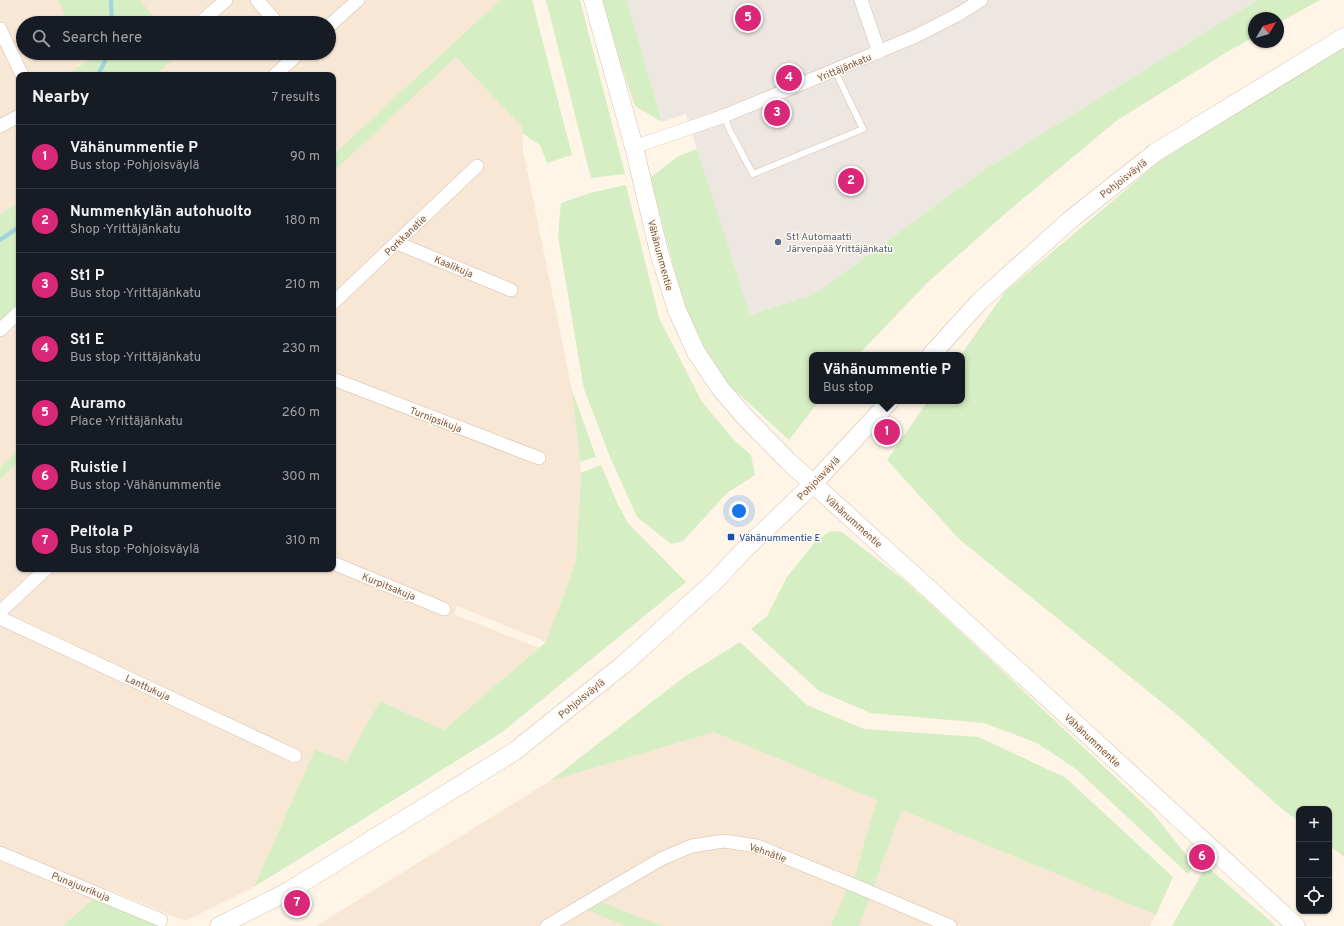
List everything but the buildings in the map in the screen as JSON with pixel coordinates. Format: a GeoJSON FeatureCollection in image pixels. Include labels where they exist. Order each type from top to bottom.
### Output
{"type":"FeatureCollection","features":[{"type":"Feature","properties":{"kind":"main road","name":"Vähänummentie"},"geometry":{"type":"LineString","coordinates":[[593,0],[634,147],[660,256],[677,310],[696,352],[720,388],[744,416],[813,484],[934,593],[1296,926]]}},
{"type":"Feature","properties":{"kind":"main road","name":"Pohjoisväylä"},"geometry":{"type":"LineString","coordinates":[[935,352],[979,302],[1070,220],[1156,152],[1344,37]]}},
{"type":"Feature","properties":{"kind":"main road","name":"Pohjoisväylä"},"geometry":{"type":"LineString","coordinates":[[219,926],[289,891],[515,751],[624,664],[652,639],[714,581],[813,484],[887,404]]}},
{"type":"Feature","properties":{"kind":"street"},"geometry":{"type":"LineString","coordinates":[[208,16],[226,0]]}},
{"type":"Feature","properties":{"kind":"street"},"geometry":{"type":"LineString","coordinates":[[257,0],[271,16]]}},
{"type":"Feature","properties":{"kind":"street"},"geometry":{"type":"LineString","coordinates":[[336,20],[358,0]]}},
{"type":"Feature","properties":{"kind":"street"},"geometry":{"type":"LineString","coordinates":[[861,0],[879,52]]}},
{"type":"Feature","properties":{"kind":"street","name":"Yrittäjänkatu"},"geometry":{"type":"LineString","coordinates":[[634,147],[724,116],[835,71],[916,36],[959,14],[981,0]]}},
{"type":"Feature","properties":{"kind":"street"},"geometry":{"type":"LineString","coordinates":[[0,29],[21,72]]}},
{"type":"Feature","properties":{"kind":"street"},"geometry":{"type":"LineString","coordinates":[[278,72],[291,60]]}},
{"type":"Feature","properties":{"kind":"street"},"geometry":{"type":"LineString","coordinates":[[0,126],[16,118]]}},
{"type":"Feature","properties":{"kind":"street","name":"Porkkanatie"},"geometry":{"type":"LineString","coordinates":[[336,300],[398,243],[477,166]]}},
{"type":"Feature","properties":{"kind":"street","name":"Kaalikuja"},"geometry":{"type":"LineString","coordinates":[[398,243],[511,290]]}},
{"type":"Feature","properties":{"kind":"street"},"geometry":{"type":"LineString","coordinates":[[0,330],[16,315]]}},
{"type":"Feature","properties":{"kind":"street","name":"Turnipsikuja"},"geometry":{"type":"LineString","coordinates":[[336,380],[539,458]]}},
{"type":"Feature","properties":{"kind":"street","name":"Kurpitsakuja"},"geometry":{"type":"LineString","coordinates":[[336,564],[444,609]]}},
{"type":"Feature","properties":{"kind":"street"},"geometry":{"type":"LineString","coordinates":[[0,612],[43,572]]}},
{"type":"Feature","properties":{"kind":"street","name":"Lanttukuja"},"geometry":{"type":"LineString","coordinates":[[0,618],[295,756]]}},
{"type":"Feature","properties":{"kind":"street","name":"Vehnätie"},"geometry":{"type":"LineString","coordinates":[[547,926],[661,859],[692,846],[724,840],[757,846],[950,926]]}},
{"type":"Feature","properties":{"kind":"street","name":"Punajuurikuja"},"geometry":{"type":"LineString","coordinates":[[0,853],[161,920]]}},
{"type":"Feature","properties":{"kind":"lane"},"geometry":{"type":"LineString","coordinates":[[724,116],[730,131],[753,174],[863,129],[835,71]]}},
{"type":"Feature","properties":{"kind":"shaded area"},"geometry":{"type":"Polygon","coordinates":[[[0,0],[500,0],[336,152],[336,72],[16,72],[16,452],[0,467],[0,0]]]}},
{"type":"Feature","properties":{"kind":"shaded area"},"geometry":{"type":"Polygon","coordinates":[[[627,0],[1257,0],[984,170],[815,294],[749,315],[686,114],[662,122],[627,0]]]}},
{"type":"Feature","properties":{"kind":"shaded area"},"geometry":{"type":"Polygon","coordinates":[[[456,57],[522,127],[523,150],[572,390],[581,473],[576,562],[546,642],[457,606],[454,614],[539,648],[444,730],[380,701],[346,763],[315,749],[254,887],[185,921],[105,888],[63,926],[0,926],[0,479],[16,464],[16,572],[336,572],[336,169],[456,57]]]}},
{"type":"Feature","properties":{"kind":"shaded area"},"geometry":{"type":"Polygon","coordinates":[[[714,732],[878,800],[853,881],[872,890],[902,810],[1156,915],[1150,926],[316,926],[550,781],[714,732]]]}},
{"type":"Feature","properties":{"kind":"green space"},"geometry":{"type":"Polygon","coordinates":[[[58,0],[140,0],[153,16],[66,16],[58,0]]]}},
{"type":"Feature","properties":{"kind":"green space"},"geometry":{"type":"Polygon","coordinates":[[[500,0],[532,0],[572,155],[547,163],[540,145],[522,133],[522,127],[456,57],[336,169],[336,152],[500,0]]]}},
{"type":"Feature","properties":{"kind":"green space"},"geometry":{"type":"Polygon","coordinates":[[[546,0],[580,0],[625,174],[591,178],[546,0]]]}},
{"type":"Feature","properties":{"kind":"green space"},"geometry":{"type":"Polygon","coordinates":[[[599,0],[627,0],[662,122],[635,106],[599,0]]]}},
{"type":"Feature","properties":{"kind":"green space"},"geometry":{"type":"Polygon","coordinates":[[[1257,0],[1320,0],[1284,20],[1284,12],[1248,12],[1248,40],[1116,121],[1007,212],[927,283],[861,352],[809,352],[809,404],[817,404],[789,440],[729,385],[689,324],[650,178],[677,157],[697,149],[750,315],[815,294],[984,170],[1257,0]]]}},
{"type":"Feature","properties":{"kind":"green space"},"geometry":{"type":"Polygon","coordinates":[[[1344,47],[1344,857],[1332,847],[1332,806],[1296,806],[1296,820],[1275,803],[1185,721],[960,540],[887,460],[926,404],[965,404],[965,352],[963,352],[1005,292],[1160,161],[1319,58],[1344,47]]]}},
{"type":"Feature","properties":{"kind":"green space"},"geometry":{"type":"Polygon","coordinates":[[[172,60],[158,72],[72,72],[88,61],[172,60]]]}},
{"type":"Feature","properties":{"kind":"green space"},"geometry":{"type":"Polygon","coordinates":[[[626,185],[659,318],[702,402],[734,440],[751,455],[755,475],[727,493],[683,541],[671,544],[637,517],[610,457],[584,389],[558,236],[561,203],[590,193],[626,185]]]}},
{"type":"Feature","properties":{"kind":"green space"},"geometry":{"type":"Polygon","coordinates":[[[16,205],[16,309],[0,324],[0,214],[16,205]]]}},
{"type":"Feature","properties":{"kind":"green space"},"geometry":{"type":"Polygon","coordinates":[[[572,390],[596,457],[580,462],[572,390]]]}},
{"type":"Feature","properties":{"kind":"green space"},"geometry":{"type":"Polygon","coordinates":[[[16,452],[16,464],[0,479],[0,467],[16,452]]]}},
{"type":"Feature","properties":{"kind":"green space"},"geometry":{"type":"Polygon","coordinates":[[[601,465],[618,505],[628,523],[686,582],[501,733],[254,887],[315,749],[346,762],[380,701],[444,730],[546,642],[576,562],[581,473],[601,465]]]}},
{"type":"Feature","properties":{"kind":"green space"},"geometry":{"type":"Polygon","coordinates":[[[830,531],[842,532],[905,581],[1153,813],[1194,865],[1188,874],[1076,769],[1037,743],[984,723],[871,713],[819,691],[751,629],[767,616],[787,577],[815,542],[830,531]]]}},
{"type":"Feature","properties":{"kind":"green space"},"geometry":{"type":"Polygon","coordinates":[[[740,642],[807,705],[864,729],[979,737],[1066,778],[1173,877],[1156,915],[902,810],[872,890],[853,882],[877,800],[714,732],[550,781],[684,677],[740,642]]]}},
{"type":"Feature","properties":{"kind":"green space"},"geometry":{"type":"Polygon","coordinates":[[[1206,866],[1276,926],[1172,926],[1206,866]]]}},
{"type":"Feature","properties":{"kind":"green space"},"geometry":{"type":"Polygon","coordinates":[[[849,886],[871,894],[859,926],[831,926],[849,886]]]}},
{"type":"Feature","properties":{"kind":"green space"},"geometry":{"type":"Polygon","coordinates":[[[94,898],[159,926],[63,926],[94,898]]]}},
{"type":"Feature","properties":{"kind":"green space"},"geometry":{"type":"Polygon","coordinates":[[[601,902],[662,926],[626,926],[585,909],[601,902]]]}},
{"type":"Feature","properties":{"kind":"waterway"},"geometry":{"type":"LineString","coordinates":[[111,0],[112,16]]}},
{"type":"Feature","properties":{"kind":"waterway"},"geometry":{"type":"LineString","coordinates":[[100,72],[106,60]]}},
{"type":"Feature","properties":{"kind":"waterway"},"geometry":{"type":"LineString","coordinates":[[0,240],[16,229]]}},
{"type":"Feature","properties":{"kind":"place","name":"Auramo"},"geometry":{"type":"Point","coordinates":[748,18]}},
{"type":"Feature","properties":{"kind":"place","name":"St1 E"},"geometry":{"type":"Point","coordinates":[789,78]}},
{"type":"Feature","properties":{"kind":"place","name":"St1 P"},"geometry":{"type":"Point","coordinates":[777,113]}},
{"type":"Feature","properties":{"kind":"place","name":"Nummenkylän autohuolto"},"geometry":{"type":"Point","coordinates":[851,181]}},
{"type":"Feature","properties":{"kind":"place","name":"St1 Automaatti Järvenpää Yrittäjänkatu"},"geometry":{"type":"Point","coordinates":[778,242]}},
{"type":"Feature","properties":{"kind":"place","name":"Vähänummentie P"},"geometry":{"type":"Point","coordinates":[887,432]}},
{"type":"Feature","properties":{"kind":"place","name":"Vähänummentie E"},"geometry":{"type":"Point","coordinates":[731,537]}},
{"type":"Feature","properties":{"kind":"place","name":"Ruistie I"},"geometry":{"type":"Point","coordinates":[1202,857]}},
{"type":"Feature","properties":{"kind":"place","name":"Peltola P"},"geometry":{"type":"Point","coordinates":[297,903]}}]}
